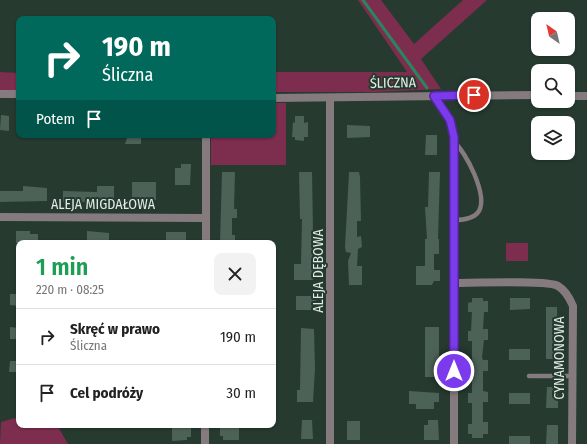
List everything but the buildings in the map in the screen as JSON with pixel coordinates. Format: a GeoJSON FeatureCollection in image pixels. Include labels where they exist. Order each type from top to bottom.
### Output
{"type":"FeatureCollection","features":[{"type":"Feature","properties":{"kind":"street"},"geometry":{"type":"LineString","coordinates":[[0,94],[16,94]]}},
{"type":"Feature","properties":{"kind":"street","name":"ŚLICZNA"},"geometry":{"type":"LineString","coordinates":[[276,98],[531,95]]}},
{"type":"Feature","properties":{"kind":"street"},"geometry":{"type":"LineString","coordinates":[[434,96],[453,127],[454,142],[454,444]]}},
{"type":"Feature","properties":{"kind":"street"},"geometry":{"type":"LineString","coordinates":[[575,96],[587,96]]}},
{"type":"Feature","properties":{"kind":"street","name":"ALEJA DĘBOWA"},"geometry":{"type":"LineString","coordinates":[[330,98],[330,444]]}},
{"type":"Feature","properties":{"kind":"street"},"geometry":{"type":"LineString","coordinates":[[206,138],[206,240]]}},
{"type":"Feature","properties":{"kind":"street","name":"ALEJA MIGDAŁOWA"},"geometry":{"type":"LineString","coordinates":[[0,217],[206,218]]}},
{"type":"Feature","properties":{"kind":"street","name":"CYNAMONOWA"},"geometry":{"type":"LineString","coordinates":[[454,283],[536,283],[557,285],[562,288],[572,306],[572,444]]}},
{"type":"Feature","properties":{"kind":"street"},"geometry":{"type":"LineString","coordinates":[[205,428],[205,444]]}},
{"type":"Feature","properties":{"kind":"lane"},"geometry":{"type":"LineString","coordinates":[[454,142],[462,148],[480,190],[481,200],[480,210],[474,217],[454,220]]}},
{"type":"Feature","properties":{"kind":"lane"},"geometry":{"type":"LineString","coordinates":[[529,376],[572,376]]}},
{"type":"Feature","properties":{"kind":"shaded area"},"geometry":{"type":"Polygon","coordinates":[[[358,0],[381,0],[414,44],[463,0],[487,0],[421,59],[441,89],[376,92],[276,92],[276,72],[407,72],[358,0]]]}},
{"type":"Feature","properties":{"kind":"shaded area"},"geometry":{"type":"Polygon","coordinates":[[[0,72],[16,73],[16,90],[0,90],[0,72]]]}},
{"type":"Feature","properties":{"kind":"shaded area"},"geometry":{"type":"Polygon","coordinates":[[[276,103],[286,103],[286,165],[211,165],[211,138],[276,138],[276,103]]]}},
{"type":"Feature","properties":{"kind":"shaded area"},"geometry":{"type":"Polygon","coordinates":[[[506,243],[528,243],[528,261],[506,261],[506,243]]]}},
{"type":"Feature","properties":{"kind":"shaded area"},"geometry":{"type":"Polygon","coordinates":[[[16,418],[16,428],[59,428],[68,444],[0,444],[1,422],[16,418]]]}},
{"type":"Feature","properties":{"kind":"waterway"},"geometry":{"type":"LineString","coordinates":[[363,0],[427,88]]}},
{"type":"Feature","properties":{"kind":"route"},"geometry":{"type":"LineString","coordinates":[[454,371],[454,137],[453,127],[450,120],[434,96],[474,95]]}}]}
